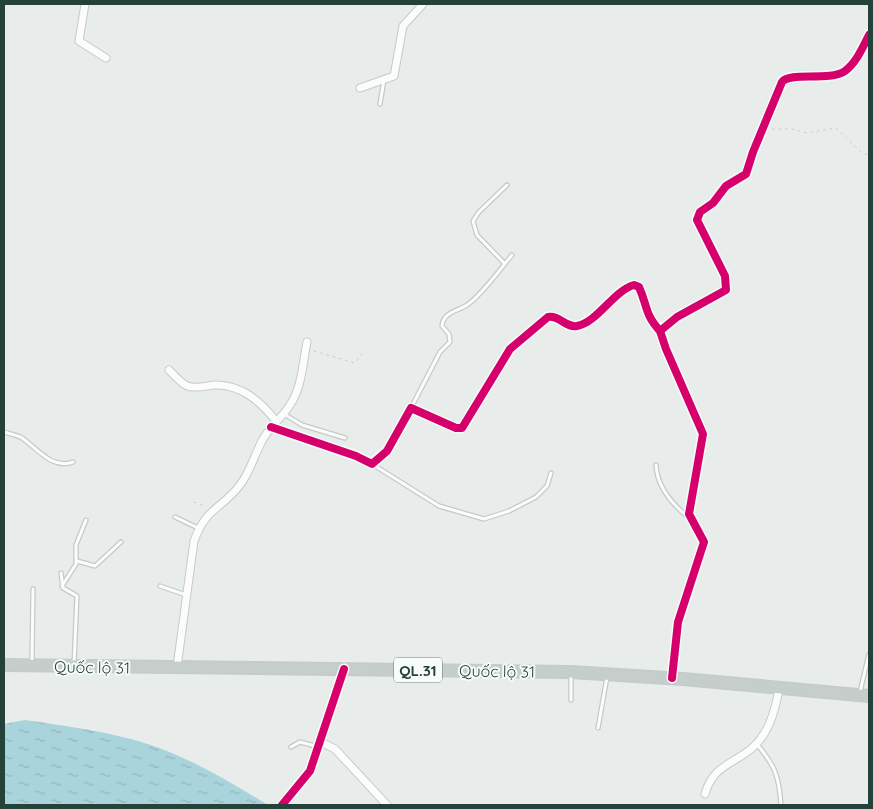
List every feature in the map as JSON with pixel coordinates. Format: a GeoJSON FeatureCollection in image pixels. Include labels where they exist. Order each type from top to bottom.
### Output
{"type":"FeatureCollection","features":[{"type":"Feature","properties":{"kind":"highway","name":"Quốc lộ 31"},"geometry":{"type":"LineString","coordinates":[[4,666],[571,672],[672,678],[865,696]]}},
{"type":"Feature","properties":{"kind":"street"},"geometry":{"type":"LineString","coordinates":[[85,4],[79,41],[106,58]]}},
{"type":"Feature","properties":{"kind":"street"},"geometry":{"type":"LineString","coordinates":[[360,88],[392,77],[396,72],[402,26],[423,4]]}},
{"type":"Feature","properties":{"kind":"street"},"geometry":{"type":"LineString","coordinates":[[660,332],[678,317],[726,290],[725,276],[697,220],[698,216],[713,203],[726,186],[746,174],[753,152],[785,78],[825,77],[844,72],[850,66],[869,35]]}},
{"type":"Feature","properties":{"kind":"street"},"geometry":{"type":"LineString","coordinates":[[169,370],[190,387],[217,385],[237,388],[255,399],[273,424],[372,464],[387,451],[411,408],[456,428],[462,428],[470,418],[498,366],[510,349],[546,318],[553,316],[571,326],[581,325],[631,286],[639,287],[648,318],[660,332],[703,434],[689,511],[690,518],[704,542],[678,622],[672,678]]}},
{"type":"Feature","properties":{"kind":"street"},"geometry":{"type":"LineString","coordinates":[[177,667],[194,541],[199,528],[207,514],[237,488],[246,477],[261,441],[292,403],[299,382],[307,345]]}},
{"type":"Feature","properties":{"kind":"street"},"geometry":{"type":"LineString","coordinates":[[282,805],[310,771],[344,669]]}},
{"type":"Feature","properties":{"kind":"street"},"geometry":{"type":"LineString","coordinates":[[706,794],[709,780],[717,771],[756,743],[767,728],[775,710],[778,689]]}},
{"type":"Feature","properties":{"kind":"street"},"geometry":{"type":"LineString","coordinates":[[320,745],[335,749],[387,805]]}},
{"type":"Feature","properties":{"kind":"lane"},"geometry":{"type":"LineString","coordinates":[[380,104],[384,79]]}},
{"type":"Feature","properties":{"kind":"lane"},"geometry":{"type":"LineString","coordinates":[[505,264],[477,234],[474,221],[479,212],[506,185]]}},
{"type":"Feature","properties":{"kind":"lane"},"geometry":{"type":"LineString","coordinates":[[411,408],[440,352],[450,342],[449,334],[442,326],[443,320],[457,308],[468,304],[512,255]]}},
{"type":"Feature","properties":{"kind":"lane"},"geometry":{"type":"LineString","coordinates":[[283,414],[302,425],[345,438]]}},
{"type":"Feature","properties":{"kind":"lane"},"geometry":{"type":"LineString","coordinates":[[4,432],[21,438],[40,454],[52,460],[64,464],[73,462]]}},
{"type":"Feature","properties":{"kind":"lane"},"geometry":{"type":"LineString","coordinates":[[372,464],[439,506],[484,519],[509,511],[536,497],[547,486],[551,473]]}},
{"type":"Feature","properties":{"kind":"lane"},"geometry":{"type":"LineString","coordinates":[[656,465],[658,478],[670,499],[690,518]]}},
{"type":"Feature","properties":{"kind":"lane"},"geometry":{"type":"LineString","coordinates":[[175,517],[199,528]]}},
{"type":"Feature","properties":{"kind":"lane"},"geometry":{"type":"LineString","coordinates":[[62,587],[77,561],[76,545],[86,520]]}},
{"type":"Feature","properties":{"kind":"lane"},"geometry":{"type":"LineString","coordinates":[[77,561],[95,566],[121,542]]}},
{"type":"Feature","properties":{"kind":"lane"},"geometry":{"type":"LineString","coordinates":[[61,574],[62,587]]}},
{"type":"Feature","properties":{"kind":"lane"},"geometry":{"type":"LineString","coordinates":[[160,586],[186,595]]}},
{"type":"Feature","properties":{"kind":"lane"},"geometry":{"type":"LineString","coordinates":[[62,587],[77,596],[74,667]]}},
{"type":"Feature","properties":{"kind":"lane"},"geometry":{"type":"LineString","coordinates":[[32,666],[33,589]]}},
{"type":"Feature","properties":{"kind":"lane"},"geometry":{"type":"LineString","coordinates":[[865,696],[869,654]]}},
{"type":"Feature","properties":{"kind":"lane"},"geometry":{"type":"LineString","coordinates":[[570,700],[571,672]]}},
{"type":"Feature","properties":{"kind":"lane"},"geometry":{"type":"LineString","coordinates":[[598,728],[607,674]]}},
{"type":"Feature","properties":{"kind":"lane"},"geometry":{"type":"LineString","coordinates":[[291,748],[300,742],[320,745]]}},
{"type":"Feature","properties":{"kind":"lane"},"geometry":{"type":"LineString","coordinates":[[756,743],[775,768],[781,805]]}},
{"type":"Feature","properties":{"kind":"path"},"geometry":{"type":"LineString","coordinates":[[763,129],[792,129],[807,133],[836,128],[861,152],[869,154]]}},
{"type":"Feature","properties":{"kind":"path"},"geometry":{"type":"LineString","coordinates":[[307,345],[339,360],[355,363],[364,351]]}},
{"type":"Feature","properties":{"kind":"path"},"geometry":{"type":"LineString","coordinates":[[194,502],[205,506],[207,514]]}},
{"type":"Feature","properties":{"kind":"water"},"geometry":{"type":"Polygon","coordinates":[[[25,720],[97,731],[150,745],[206,769],[268,805],[4,805],[4,724],[25,720]]]}},
{"type":"Feature","properties":{"kind":"cycle path"},"geometry":{"type":"LineString","coordinates":[[672,678],[678,622],[704,542],[689,514],[703,434],[660,331],[677,317],[726,290],[725,276],[697,220],[700,212],[713,203],[726,186],[746,174],[782,82],[793,77],[830,76],[845,71],[856,59],[869,35]]}},
{"type":"Feature","properties":{"kind":"cycle path"},"geometry":{"type":"LineString","coordinates":[[271,427],[356,456],[372,464],[387,451],[411,408],[456,428],[462,428],[510,349],[548,317],[577,326],[592,319],[619,293],[634,285],[639,287],[649,314],[660,331]]}},
{"type":"Feature","properties":{"kind":"cycle path"},"geometry":{"type":"LineString","coordinates":[[282,805],[310,771],[344,669]]}}]}
